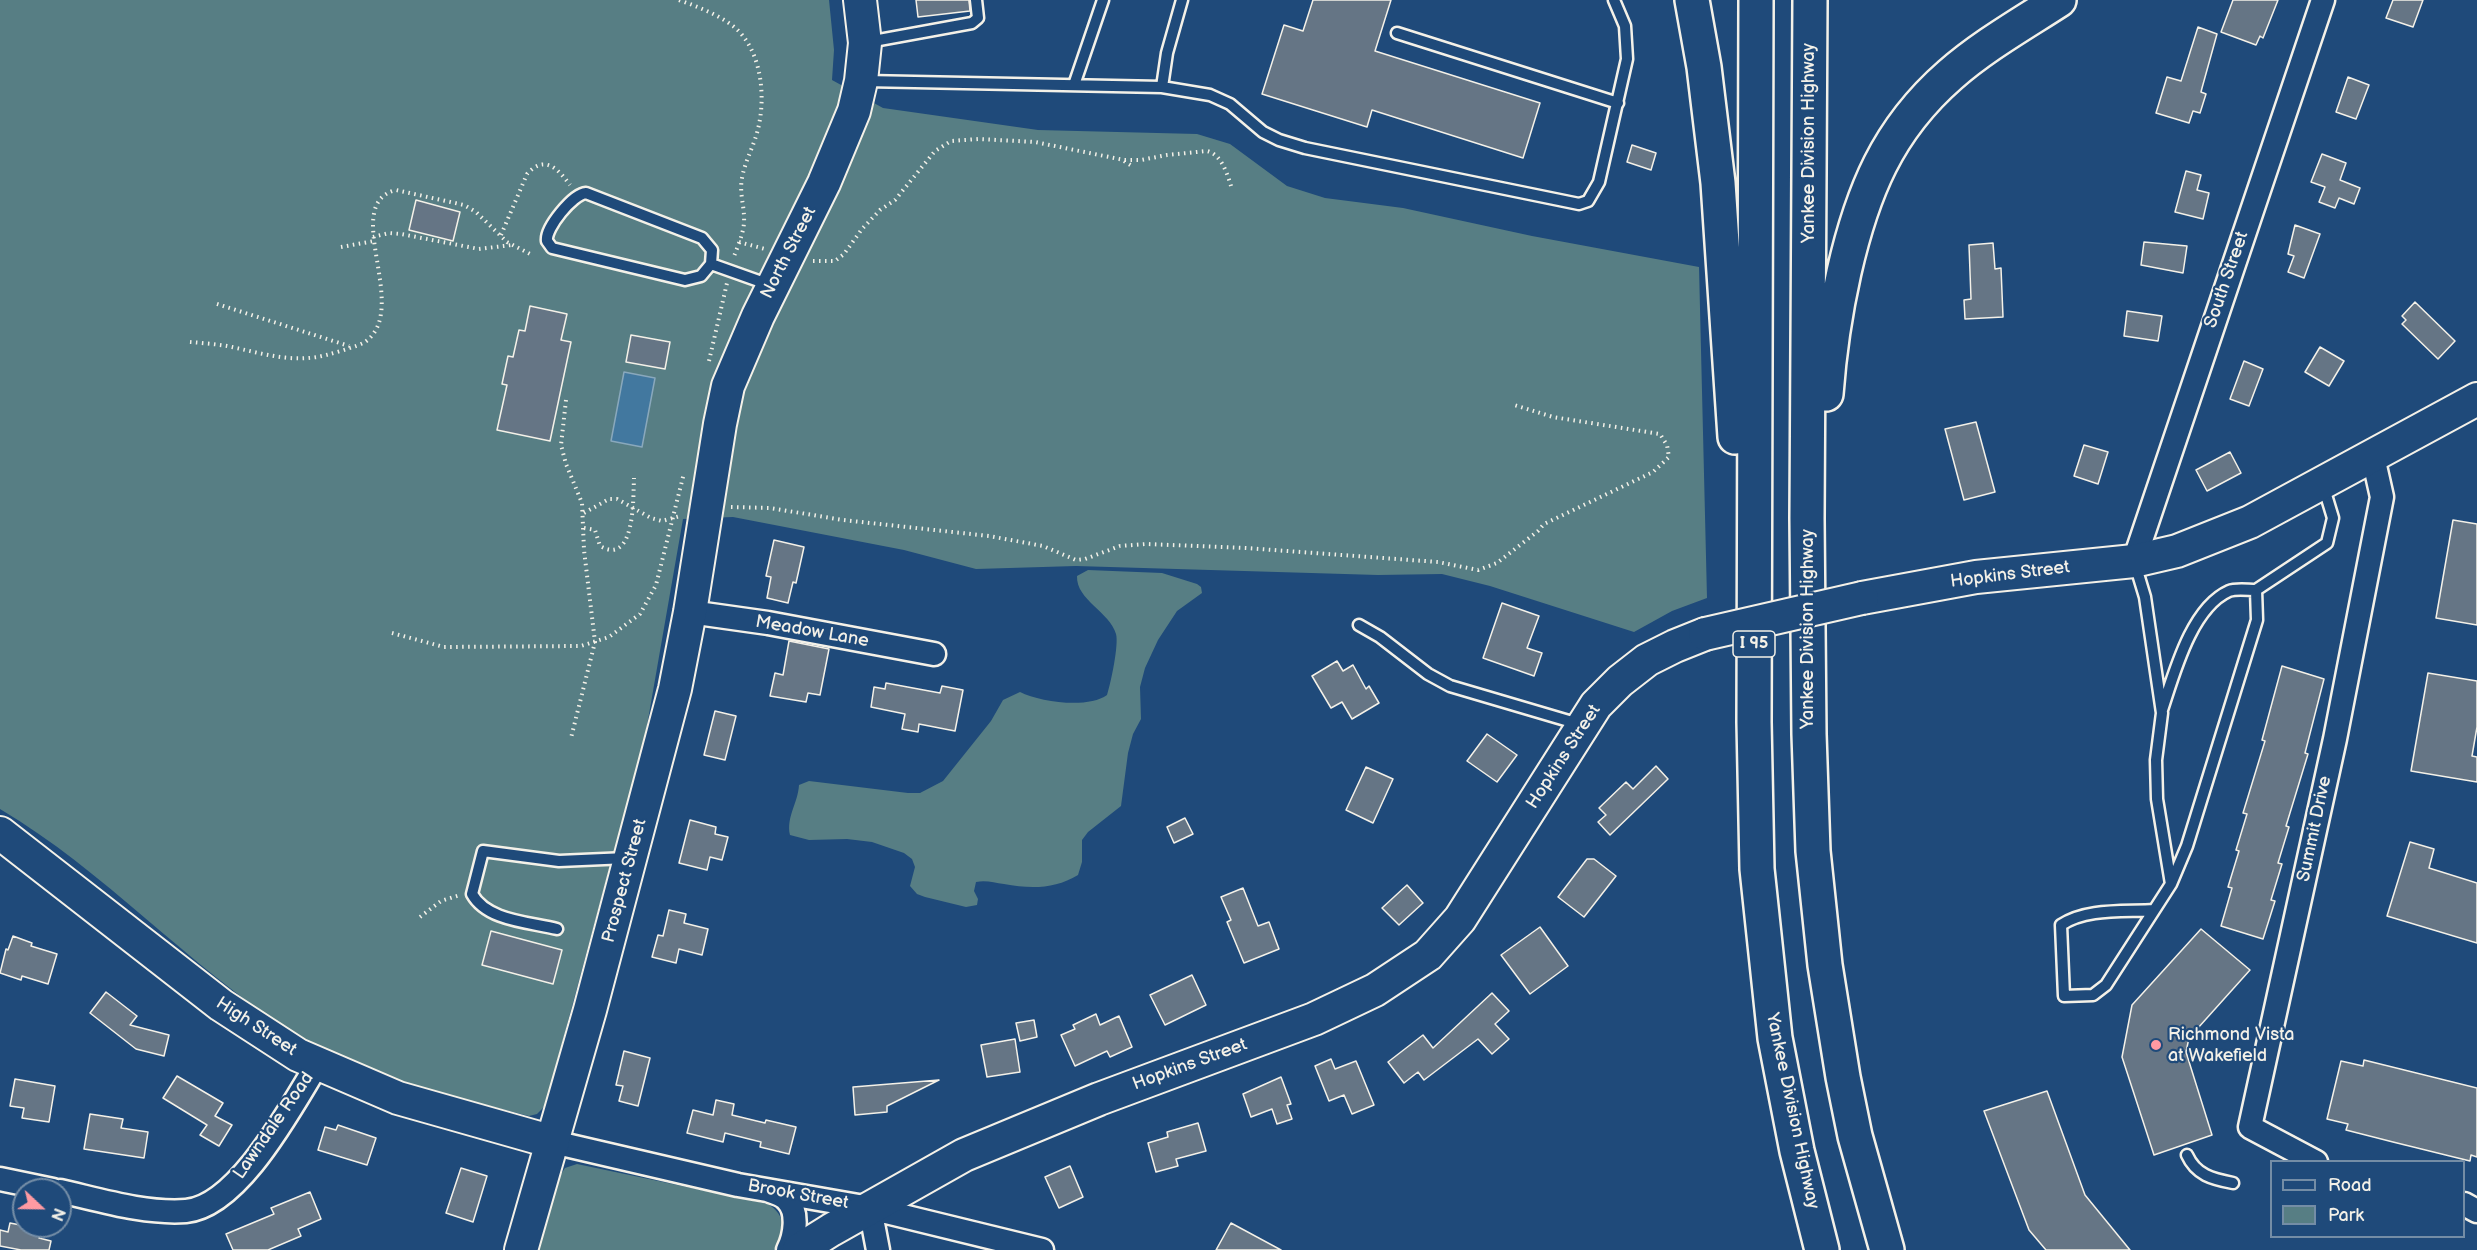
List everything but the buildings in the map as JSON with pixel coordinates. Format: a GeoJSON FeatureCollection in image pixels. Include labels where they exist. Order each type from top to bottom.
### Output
{"type":"FeatureCollection","features":[{"type":"Feature","properties":{"kind":"highway"},"geometry":{"type":"LineString","coordinates":[[1692,0],[1704,67],[1718,183],[1754,722]]}},
{"type":"Feature","properties":{"kind":"highway","name":"Yankee Division Highway"},"geometry":{"type":"LineString","coordinates":[[1756,0],[1754,722],[1757,869],[1767,982],[1775,1038],[1794,1139],[1822,1250]]}},
{"type":"Feature","properties":{"kind":"highway","name":"Yankee Division Highway"},"geometry":{"type":"LineString","coordinates":[[1810,0],[1807,506],[1808,695],[1813,851],[1825,965],[1855,1136],[1887,1250]]}},
{"type":"Feature","properties":{"kind":"highway"},"geometry":{"type":"LineString","coordinates":[[1808,695],[1827,378],[1839,295],[1860,211],[1885,153],[1903,125],[1927,97],[1964,64],[2059,0]]}},
{"type":"Feature","properties":{"kind":"main road","name":"North Street"},"geometry":{"type":"LineString","coordinates":[[707,507],[728,386],[844,138],[861,81],[865,43],[860,0]]}},
{"type":"Feature","properties":{"kind":"main road","name":"Hopkins Street"},"geometry":{"type":"LineString","coordinates":[[799,1250],[964,1155],[1099,1099],[1314,1019],[1375,990],[1409,970],[1440,944],[1460,919],[1582,725],[1607,693],[1633,670],[1660,653],[1705,634],[1862,598],[1976,577],[2134,561],[2177,551],[2250,522],[2474,407]]}},
{"type":"Feature","properties":{"kind":"main road","name":"Prospect Street"},"geometry":{"type":"LineString","coordinates":[[521,1250],[631,858],[675,689],[707,507]]}},
{"type":"Feature","properties":{"kind":"main road","name":"High Street"},"geometry":{"type":"LineString","coordinates":[[0,833],[229,1011],[275,1043],[317,1065],[398,1098],[553,1142]]}},
{"type":"Feature","properties":{"kind":"street","name":"South Street"},"geometry":{"type":"LineString","coordinates":[[2134,561],[2323,0]]}},
{"type":"Feature","properties":{"kind":"street","name":"Summit Drive"},"geometry":{"type":"LineString","coordinates":[[2314,1160],[2250,1127],[2335,739],[2382,499],[2373,457]]}},
{"type":"Feature","properties":{"kind":"street","name":"Meadow Lane"},"geometry":{"type":"LineString","coordinates":[[690,612],[768,623],[934,654]]}},
{"type":"Feature","properties":{"kind":"street","name":"Lawndale Road"},"geometry":{"type":"LineString","coordinates":[[72,1193],[162,1210],[186,1211],[205,1206],[228,1191],[260,1153],[317,1065]]}},
{"type":"Feature","properties":{"kind":"street","name":"Brook Street"},"geometry":{"type":"LineString","coordinates":[[553,1142],[766,1190],[870,1208],[1042,1250]]}},
{"type":"Feature","properties":{"kind":"street"},"geometry":{"type":"LineString","coordinates":[[766,1190],[787,1200],[793,1212],[795,1228],[788,1250]]}},
{"type":"Feature","properties":{"kind":"street"},"geometry":{"type":"LineString","coordinates":[[870,1208],[878,1250]]}},
{"type":"Feature","properties":{"kind":"lane"},"geometry":{"type":"LineString","coordinates":[[865,43],[972,23],[978,18],[976,0]]}},
{"type":"Feature","properties":{"kind":"lane"},"geometry":{"type":"LineString","coordinates":[[1074,85],[1102,0]]}},
{"type":"Feature","properties":{"kind":"lane"},"geometry":{"type":"LineString","coordinates":[[1162,87],[1167,53],[1182,0]]}},
{"type":"Feature","properties":{"kind":"lane"},"geometry":{"type":"LineString","coordinates":[[861,81],[1162,87],[1210,94],[1230,104],[1263,132],[1305,148],[1580,204],[1588,201],[1599,182],[1627,59],[1625,26],[1614,0]]}},
{"type":"Feature","properties":{"kind":"lane"},"geometry":{"type":"LineString","coordinates":[[1397,33],[1618,103]]}},
{"type":"Feature","properties":{"kind":"lane"},"geometry":{"type":"LineString","coordinates":[[584,193],[591,194],[702,238],[712,250],[711,264],[701,276],[685,280],[554,249],[548,243],[547,233],[577,196],[584,193]]}},
{"type":"Feature","properties":{"kind":"lane"},"geometry":{"type":"LineString","coordinates":[[711,264],[773,286]]}},
{"type":"Feature","properties":{"kind":"lane"},"geometry":{"type":"LineString","coordinates":[[2171,885],[2157,799],[2156,760],[2162,713],[2178,658],[2210,604],[2230,590],[2256,590],[2327,543],[2333,518],[2323,485]]}},
{"type":"Feature","properties":{"kind":"lane"},"geometry":{"type":"LineString","coordinates":[[2134,561],[2145,597],[2162,713]]}},
{"type":"Feature","properties":{"kind":"lane"},"geometry":{"type":"LineString","coordinates":[[2154,910],[2084,915],[2072,917],[2061,925],[2064,996],[2093,995],[2106,985],[2171,885],[2187,846],[2258,620],[2256,590]]}},
{"type":"Feature","properties":{"kind":"lane"},"geometry":{"type":"LineString","coordinates":[[1359,625],[1380,637],[1428,674],[1450,686],[1582,725]]}},
{"type":"Feature","properties":{"kind":"lane"},"geometry":{"type":"LineString","coordinates":[[557,929],[494,914],[483,908],[472,894],[483,851],[559,861],[631,858]]}},
{"type":"Feature","properties":{"kind":"lane"},"geometry":{"type":"LineString","coordinates":[[2187,1155],[2191,1164],[2203,1175],[2233,1183]]}},
{"type":"Feature","properties":{"kind":"path"},"geometry":{"type":"LineString","coordinates":[[679,0],[712,13],[734,27],[748,45],[759,75],[762,97],[761,114],[740,188],[744,225],[730,271],[707,370]]}},
{"type":"Feature","properties":{"kind":"path"},"geometry":{"type":"LineString","coordinates":[[740,242],[788,256],[827,262],[835,261],[844,254],[862,229],[907,186],[936,151],[951,141],[1035,142],[1124,160],[1141,160],[1200,151],[1214,153],[1226,171],[1231,186]]}},
{"type":"Feature","properties":{"kind":"path"},"geometry":{"type":"LineString","coordinates":[[1124,160],[1132,166]]}},
{"type":"Feature","properties":{"kind":"path"},"geometry":{"type":"LineString","coordinates":[[501,236],[527,174],[532,169],[544,165],[557,168],[577,196]]}},
{"type":"Feature","properties":{"kind":"path"},"geometry":{"type":"LineString","coordinates":[[190,342],[293,358],[316,357],[365,342],[373,334],[382,311],[382,290],[373,219],[376,208],[384,195],[396,190],[464,205],[476,212],[501,236],[530,255]]}},
{"type":"Feature","properties":{"kind":"path"},"geometry":{"type":"LineString","coordinates":[[341,247],[389,234],[401,234],[479,249],[512,244]]}},
{"type":"Feature","properties":{"kind":"path"},"geometry":{"type":"LineString","coordinates":[[217,304],[352,347]]}},
{"type":"Feature","properties":{"kind":"path"},"geometry":{"type":"LineString","coordinates":[[566,400],[561,445],[584,513],[584,550],[596,642],[571,738]]}},
{"type":"Feature","properties":{"kind":"path"},"geometry":{"type":"LineString","coordinates":[[584,513],[609,500],[617,499],[651,518],[662,521],[707,507],[763,508],[843,520],[988,536],[1043,546],[1076,560],[1120,546],[1146,544],[1246,548],[1437,562],[1478,570],[1497,563],[1544,524],[1653,472],[1669,457],[1667,445],[1660,434],[1552,417],[1514,405]]}},
{"type":"Feature","properties":{"kind":"path"},"geometry":{"type":"LineString","coordinates":[[392,633],[444,647],[567,646],[596,642],[625,627],[640,614],[661,572],[686,465]]}},
{"type":"Feature","properties":{"kind":"path"},"geometry":{"type":"LineString","coordinates":[[584,528],[595,530],[600,546],[605,548],[621,545],[631,528],[634,478]]}},
{"type":"Feature","properties":{"kind":"path"},"geometry":{"type":"LineString","coordinates":[[420,917],[441,900],[472,894]]}},
{"type":"Feature","properties":{"kind":"green space"},"geometry":{"type":"Polygon","coordinates":[[[0,0],[829,0],[834,50],[832,80],[883,108],[1038,130],[1197,134],[1230,144],[1287,186],[1325,198],[1403,208],[1532,236],[1699,267],[1707,598],[1672,611],[1634,632],[1490,586],[1442,574],[1378,575],[1076,566],[976,569],[904,550],[733,517],[683,519],[645,737],[545,1106],[537,1114],[529,1116],[436,1092],[376,1072],[317,1046],[289,1030],[216,977],[75,861],[0,809],[0,0]]]}},
{"type":"Feature","properties":{"kind":"green space"},"geometry":{"type":"Polygon","coordinates":[[[1088,570],[1162,573],[1197,584],[1201,587],[1202,593],[1177,611],[1158,640],[1145,668],[1140,687],[1141,719],[1133,734],[1128,753],[1121,806],[1088,832],[1082,840],[1082,862],[1078,875],[1061,883],[1042,887],[1024,887],[987,881],[976,882],[974,891],[978,899],[977,905],[966,907],[917,894],[910,886],[915,867],[912,859],[904,853],[872,842],[847,839],[809,840],[790,835],[791,816],[799,785],[809,781],[920,793],[943,781],[991,721],[1003,700],[1020,692],[1039,699],[1076,703],[1088,702],[1107,695],[1116,655],[1117,639],[1113,626],[1087,599],[1078,584],[1077,576],[1088,570]]]}},
{"type":"Feature","properties":{"kind":"green space"},"geometry":{"type":"Polygon","coordinates":[[[577,1164],[768,1204],[774,1208],[781,1219],[783,1231],[781,1238],[774,1250],[537,1250],[558,1179],[565,1168],[577,1164]]]}},
{"type":"Feature","properties":{"kind":"water"},"geometry":{"type":"Polygon","coordinates":[[[624,372],[655,378],[642,447],[611,441],[624,372]]]}},
{"type":"Feature","properties":{"kind":"place","name":"Richmond Vista at Wakefield"},"geometry":{"type":"Point","coordinates":[2156,1045]}}]}
